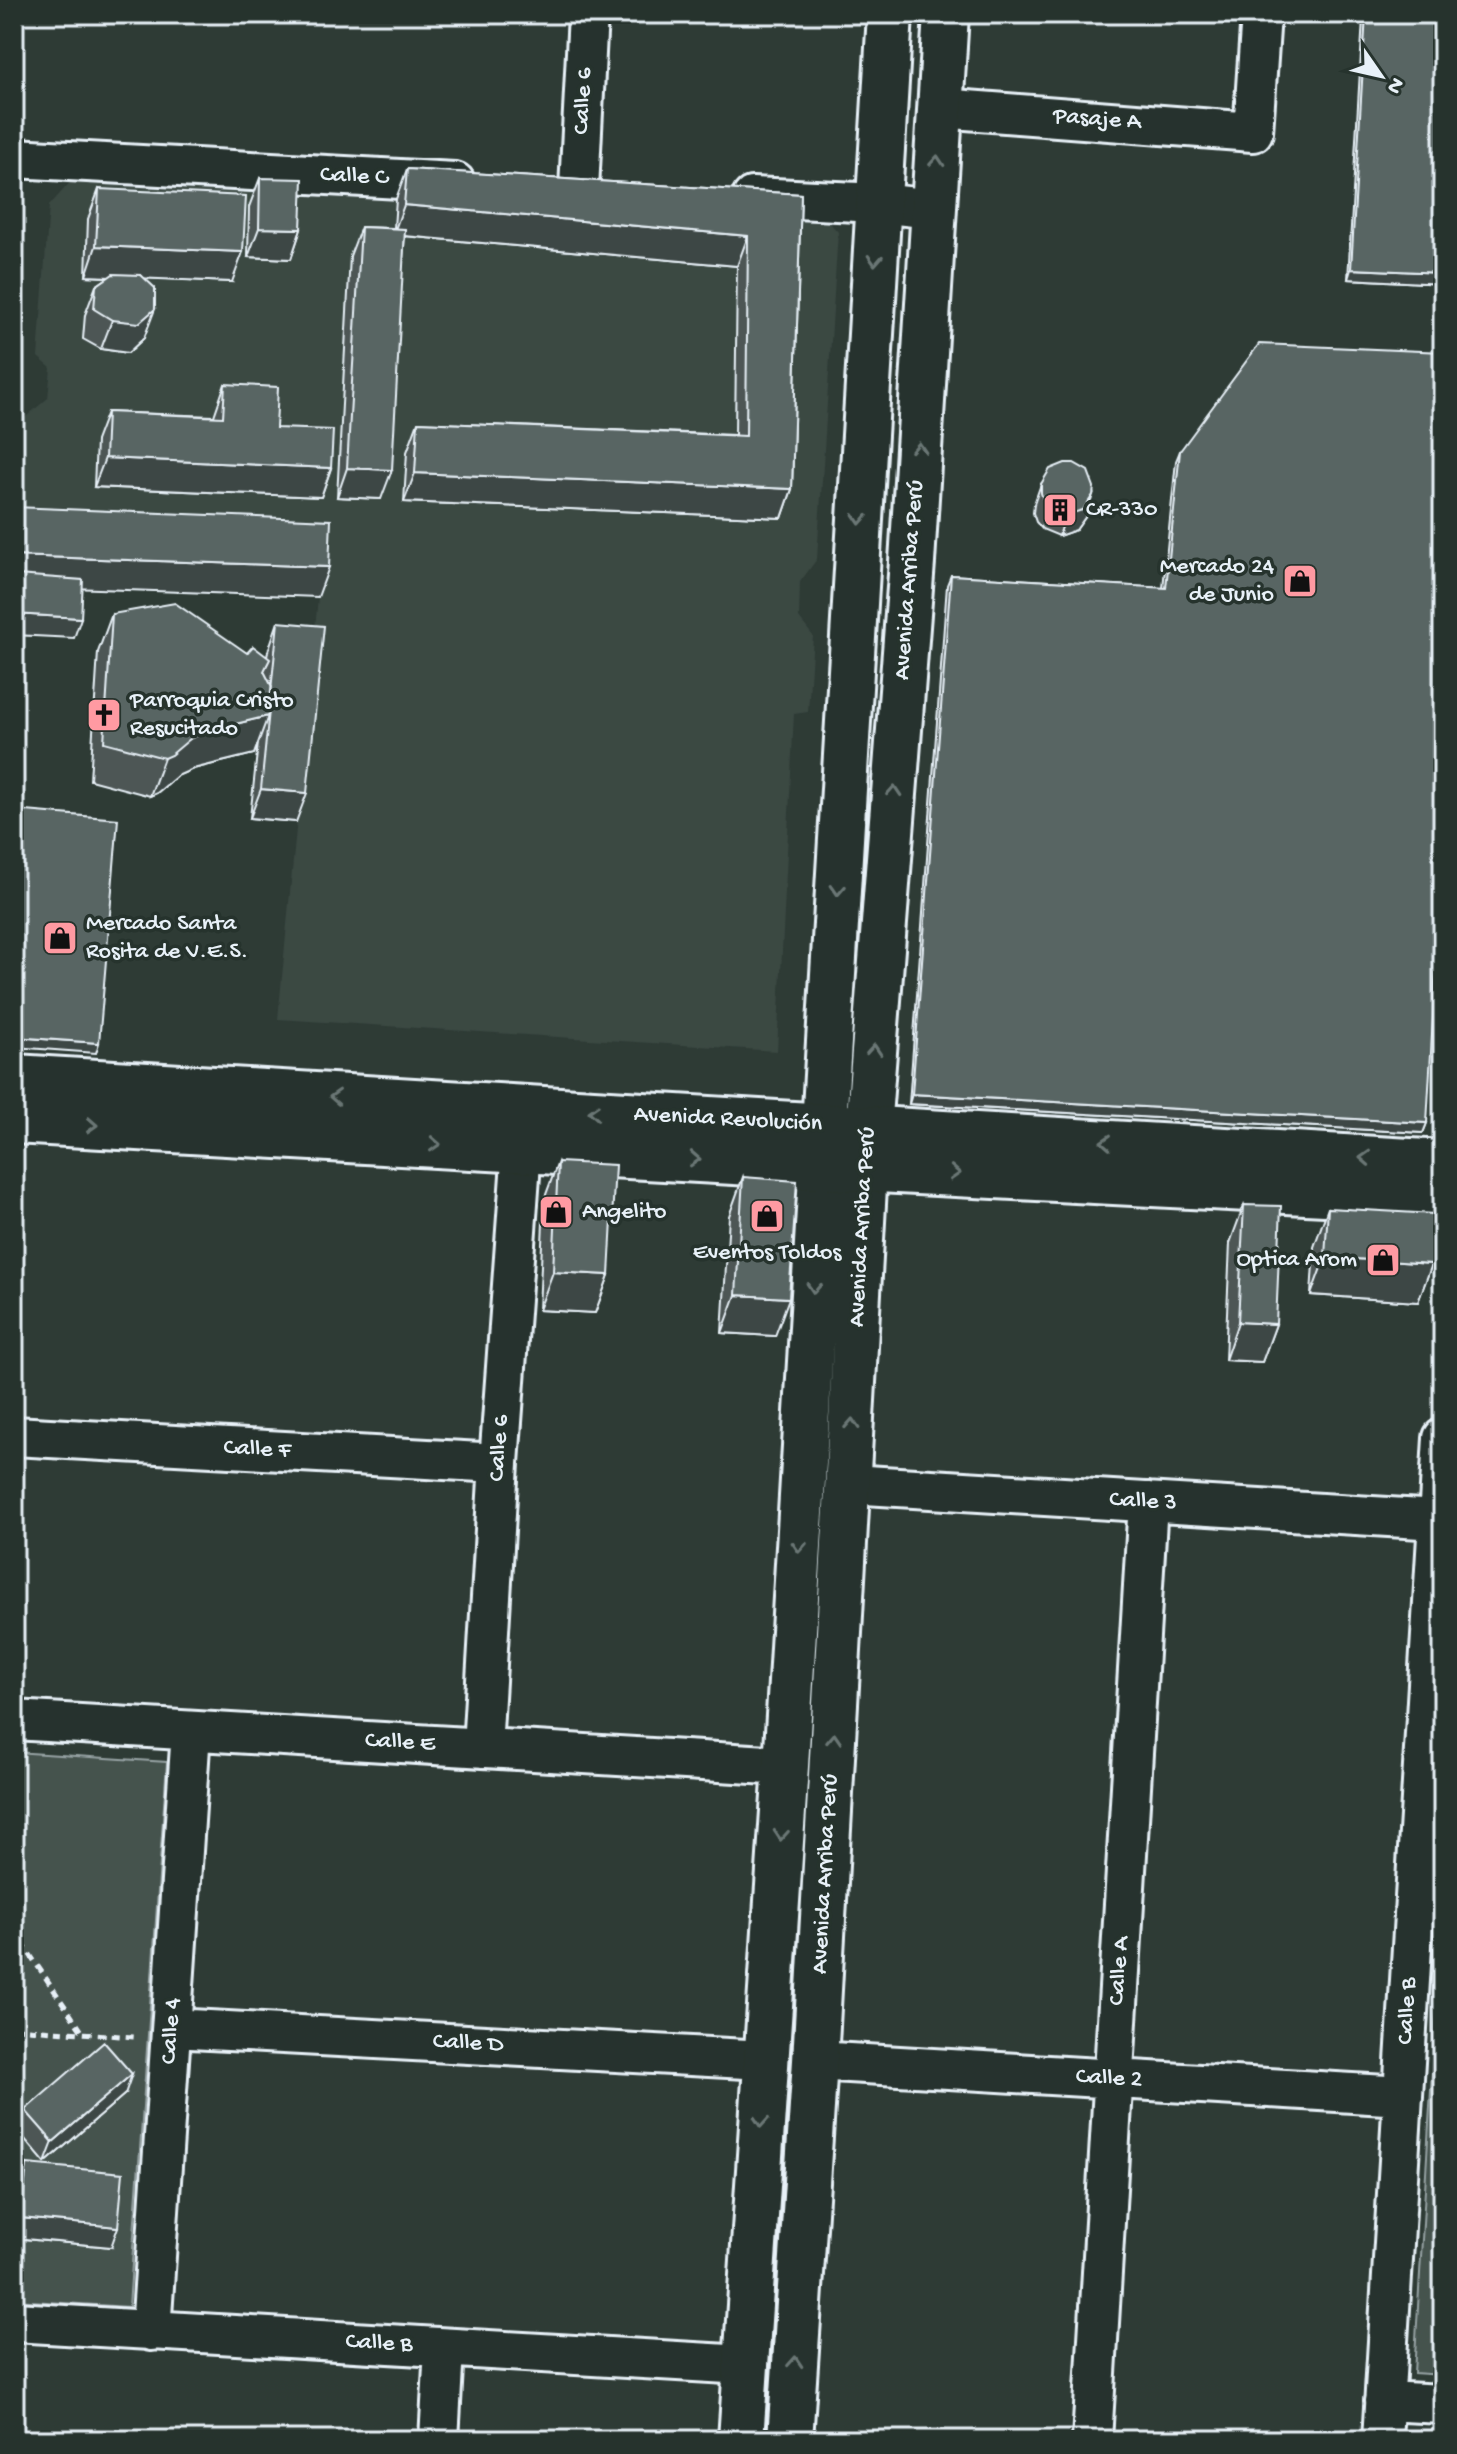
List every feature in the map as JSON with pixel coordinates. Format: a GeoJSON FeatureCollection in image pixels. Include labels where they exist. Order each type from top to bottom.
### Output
{"type":"FeatureCollection","features":[{"type":"Feature","properties":{"kind":"street","name":"Calle 6"},"geometry":{"type":"LineString","coordinates":[[579,189],[588,14]]}},
{"type":"Feature","properties":{"kind":"street","name":"Avenida Arriba Perú"},"geometry":{"type":"LineString","coordinates":[[741,2440],[786,1766],[890,14]]}},
{"type":"Feature","properties":{"kind":"street","name":"Avenida Arriba Perú"},"geometry":{"type":"LineString","coordinates":[[790,2440],[815,2061],[867,1148],[912,562],[946,14]]}},
{"type":"Feature","properties":{"kind":"street","name":"Pasaje A"},"geometry":{"type":"LineString","coordinates":[[940,108],[1253,132],[1261,14]]}},
{"type":"Feature","properties":{"kind":"street","name":"Calle C"},"geometry":{"type":"LineString","coordinates":[[14,158],[485,184]]}},
{"type":"Feature","properties":{"kind":"street"},"geometry":{"type":"LineString","coordinates":[[718,195],[879,203],[933,209]]}},
{"type":"Feature","properties":{"kind":"street","name":"Avenida Revolución"},"geometry":{"type":"LineString","coordinates":[[14,1077],[822,1146],[1443,1163]]}},
{"type":"Feature","properties":{"kind":"street","name":"Avenida Revolución"},"geometry":{"type":"LineString","coordinates":[[14,1121],[522,1148],[822,1146]]}},
{"type":"Feature","properties":{"kind":"street","name":"Calle 6"},"geometry":{"type":"LineString","coordinates":[[482,1748],[522,1148]]}},
{"type":"Feature","properties":{"kind":"street","name":"Avenida Revolución"},"geometry":{"type":"LineString","coordinates":[[867,1148],[1443,1199]]}},
{"type":"Feature","properties":{"kind":"street","name":"Calle F"},"geometry":{"type":"LineString","coordinates":[[14,1436],[499,1463]]}},
{"type":"Feature","properties":{"kind":"street","name":"Calle B"},"geometry":{"type":"LineString","coordinates":[[1382,2440],[1403,2096],[1431,1820],[1438,1520],[1443,1438]]}},
{"type":"Feature","properties":{"kind":"street","name":"Calle 3"},"geometry":{"type":"LineString","coordinates":[[849,1484],[1438,1520]]}},
{"type":"Feature","properties":{"kind":"street","name":"Calle A"},"geometry":{"type":"LineString","coordinates":[[1092,2440],[1148,1502]]}},
{"type":"Feature","properties":{"kind":"street","name":"Calle E"},"geometry":{"type":"LineString","coordinates":[[14,1720],[786,1766]]}},
{"type":"Feature","properties":{"kind":"street","name":"Calle 4"},"geometry":{"type":"LineString","coordinates":[[151,2331],[191,1731]]}},
{"type":"Feature","properties":{"kind":"street","name":"Calle D"},"geometry":{"type":"LineString","coordinates":[[172,2034],[765,2060]]}},
{"type":"Feature","properties":{"kind":"street","name":"Calle 2"},"geometry":{"type":"LineString","coordinates":[[815,2061],[1403,2096]]}},
{"type":"Feature","properties":{"kind":"street","name":"Calle B"},"geometry":{"type":"LineString","coordinates":[[14,2322],[745,2365]]}},
{"type":"Feature","properties":{"kind":"street"},"geometry":{"type":"LineString","coordinates":[[439,2440],[444,2348]]}},
{"type":"Feature","properties":{"kind":"street"},"geometry":{"type":"LineString","coordinates":[[1384,2401],[1443,2404]]}},
{"type":"Feature","properties":{"kind":"path"},"geometry":{"type":"LineString","coordinates":[[14,1931],[83,2034]]}},
{"type":"Feature","properties":{"kind":"path"},"geometry":{"type":"LineString","coordinates":[[14,2028],[83,2034],[172,2034]]}},
{"type":"Feature","properties":{"kind":"shaded area"},"geometry":{"type":"Polygon","coordinates":[[[81,170],[815,207],[838,232],[817,559],[800,582],[799,618],[813,636],[808,712],[794,714],[777,1051],[278,1019],[318,597],[14,586],[14,427],[48,398],[51,368],[38,357],[49,206],[81,170]]]}},
{"type":"Feature","properties":{"kind":"shaded area"},"geometry":{"type":"Polygon","coordinates":[[[14,1752],[167,1762],[129,2307],[14,2300],[14,1752]]]}},
{"type":"Feature","properties":{"kind":"shaded area"},"geometry":{"type":"Polygon","coordinates":[[[1443,1890],[1443,2375],[1414,2373],[1443,1890]]]}},
{"type":"Feature","properties":{"kind":"building"},"geometry":{"type":"Polygon","coordinates":[[[1366,14],[1443,14],[1443,273],[1351,269],[1366,14]]]}},
{"type":"Feature","properties":{"kind":"building"},"geometry":{"type":"Polygon","coordinates":[[[407,169],[801,194],[792,489],[415,473],[418,422],[746,436],[748,236],[404,205],[407,169]]]}},
{"type":"Feature","properties":{"kind":"building"},"geometry":{"type":"Polygon","coordinates":[[[260,178],[303,179],[301,229],[259,228],[260,178]]]}},
{"type":"Feature","properties":{"kind":"building"},"geometry":{"type":"Polygon","coordinates":[[[99,189],[246,196],[243,252],[96,246],[99,189]]]}},
{"type":"Feature","properties":{"kind":"building"},"geometry":{"type":"Polygon","coordinates":[[[361,227],[405,229],[392,470],[347,468],[361,227]]]}},
{"type":"Feature","properties":{"kind":"building"},"geometry":{"type":"Polygon","coordinates":[[[113,274],[141,275],[155,288],[155,309],[139,323],[112,320],[94,309],[96,286],[113,274]]]}},
{"type":"Feature","properties":{"kind":"building","name":"Mercado 24 de Junio"},"geometry":{"type":"Polygon","coordinates":[[[1259,344],[1443,352],[1443,842],[1427,1123],[912,1094],[951,575],[1166,588],[1180,451],[1259,344]]]}},
{"type":"Feature","properties":{"kind":"building"},"geometry":{"type":"Polygon","coordinates":[[[225,384],[278,387],[276,428],[333,430],[331,468],[105,458],[107,412],[223,417],[225,384]]]}},
{"type":"Feature","properties":{"kind":"building"},"geometry":{"type":"Polygon","coordinates":[[[1074,463],[1088,471],[1094,487],[1093,495],[1083,510],[1066,515],[1050,509],[1041,493],[1041,484],[1050,469],[1074,463]]]}},
{"type":"Feature","properties":{"kind":"building"},"geometry":{"type":"Polygon","coordinates":[[[14,507],[331,520],[329,567],[14,556],[14,507]]]}},
{"type":"Feature","properties":{"kind":"building"},"geometry":{"type":"Polygon","coordinates":[[[17,575],[83,580],[81,618],[14,614],[17,575]]]}},
{"type":"Feature","properties":{"kind":"building"},"geometry":{"type":"Polygon","coordinates":[[[175,603],[247,653],[253,646],[270,659],[264,671],[272,687],[268,716],[207,731],[191,738],[164,758],[104,742],[112,614],[175,603]]]}},
{"type":"Feature","properties":{"kind":"building"},"geometry":{"type":"Polygon","coordinates":[[[278,622],[324,626],[307,793],[261,789],[278,622]]]}},
{"type":"Feature","properties":{"kind":"building","name":"Mercado Santa Rosita de V.E.S."},"geometry":{"type":"Polygon","coordinates":[[[14,810],[118,819],[99,1043],[14,1037],[14,810]]]}},
{"type":"Feature","properties":{"kind":"building"},"geometry":{"type":"Polygon","coordinates":[[[558,1162],[615,1165],[609,1275],[553,1272],[558,1162]]]}},
{"type":"Feature","properties":{"kind":"building"},"geometry":{"type":"Polygon","coordinates":[[[743,1177],[797,1181],[789,1298],[736,1295],[743,1177]]]}},
{"type":"Feature","properties":{"kind":"building"},"geometry":{"type":"Polygon","coordinates":[[[1244,1205],[1281,1206],[1276,1324],[1238,1322],[1244,1205]]]}},
{"type":"Feature","properties":{"kind":"building"},"geometry":{"type":"Polygon","coordinates":[[[1328,1208],[1434,1214],[1432,1264],[1325,1257],[1328,1208]]]}},
{"type":"Feature","properties":{"kind":"building"},"geometry":{"type":"Polygon","coordinates":[[[104,2042],[132,2074],[53,2142],[25,2110],[104,2042]]]}},
{"type":"Feature","properties":{"kind":"building"},"geometry":{"type":"Polygon","coordinates":[[[27,2164],[123,2173],[118,2227],[21,2218],[27,2164]]]}},
{"type":"Feature","properties":{"kind":"place","name":"CR-330"},"geometry":{"type":"Point","coordinates":[1060,510]}},
{"type":"Feature","properties":{"kind":"place","name":"Mercado 24 de Junio"},"geometry":{"type":"Point","coordinates":[1300,581]}},
{"type":"Feature","properties":{"kind":"place","name":"Parroquia Cristo Resucitado"},"geometry":{"type":"Point","coordinates":[104,715]}},
{"type":"Feature","properties":{"kind":"place","name":"Mercado Santa Rosita de V.E.S."},"geometry":{"type":"Point","coordinates":[60,938]}},
{"type":"Feature","properties":{"kind":"place","name":"Angelito"},"geometry":{"type":"Point","coordinates":[556,1212]}},
{"type":"Feature","properties":{"kind":"place","name":"Eventos Toldos"},"geometry":{"type":"Point","coordinates":[767,1216]}},
{"type":"Feature","properties":{"kind":"place","name":"Optica Arom"},"geometry":{"type":"Point","coordinates":[1383,1260]}}]}
